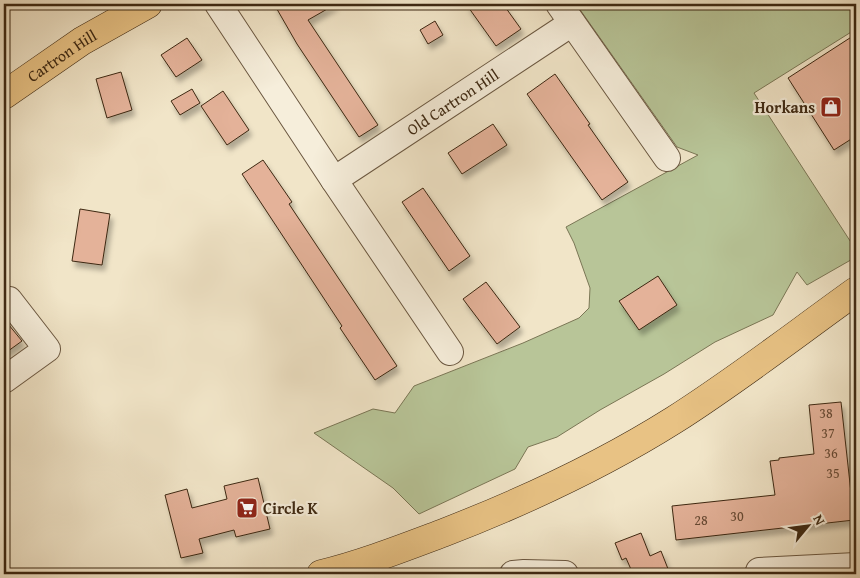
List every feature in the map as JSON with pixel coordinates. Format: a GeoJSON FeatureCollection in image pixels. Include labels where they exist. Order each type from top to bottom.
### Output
{"type":"FeatureCollection","features":[{"type":"Feature","properties":{"kind":"main road","name":"Cartron Hill"},"geometry":{"type":"LineString","coordinates":[[4,95],[82,40],[148,4]]}},
{"type":"Feature","properties":{"kind":"main road"},"geometry":{"type":"LineString","coordinates":[[321,574],[385,555],[490,514],[579,474],[681,415],[856,291]]}},
{"type":"Feature","properties":{"kind":"street"},"geometry":{"type":"LineString","coordinates":[[218,4],[450,352]]}},
{"type":"Feature","properties":{"kind":"street","name":"Old Cartron Hill"},"geometry":{"type":"LineString","coordinates":[[334,180],[566,13],[667,158]]}},
{"type":"Feature","properties":{"kind":"street"},"geometry":{"type":"LineString","coordinates":[[4,380],[47,349],[6,302]]}},
{"type":"Feature","properties":{"kind":"street"},"geometry":{"type":"LineString","coordinates":[[760,574],[760,571],[856,566]]}},
{"type":"Feature","properties":{"kind":"street"},"geometry":{"type":"LineString","coordinates":[[513,574],[565,574]]}},
{"type":"Feature","properties":{"kind":"green space"},"geometry":{"type":"Polygon","coordinates":[[[576,4],[856,4],[856,29],[754,93],[856,250],[856,257],[807,285],[797,272],[773,315],[715,342],[557,437],[528,447],[515,469],[419,514],[393,488],[314,433],[373,409],[395,413],[414,386],[523,343],[579,318],[589,308],[590,288],[574,243],[566,227],[698,155],[677,147],[576,4]]]}},
{"type":"Feature","properties":{"kind":"building"},"geometry":{"type":"Polygon","coordinates":[[[274,4],[336,4],[308,20],[378,125],[359,137],[297,44],[274,4]]]}},
{"type":"Feature","properties":{"kind":"building"},"geometry":{"type":"Polygon","coordinates":[[[466,4],[503,4],[521,29],[496,46],[466,4]]]}},
{"type":"Feature","properties":{"kind":"building"},"geometry":{"type":"Polygon","coordinates":[[[435,21],[443,35],[428,44],[420,30],[435,21]]]}},
{"type":"Feature","properties":{"kind":"building","name":"Horkans"},"geometry":{"type":"Polygon","coordinates":[[[856,34],[856,136],[834,150],[788,78],[856,34]]]}},
{"type":"Feature","properties":{"kind":"building"},"geometry":{"type":"Polygon","coordinates":[[[187,38],[202,60],[176,77],[161,55],[187,38]]]}},
{"type":"Feature","properties":{"kind":"building"},"geometry":{"type":"Polygon","coordinates":[[[121,72],[132,110],[107,118],[96,79],[121,72]]]}},
{"type":"Feature","properties":{"kind":"building"},"geometry":{"type":"Polygon","coordinates":[[[555,74],[628,182],[602,200],[527,94],[555,74]]]}},
{"type":"Feature","properties":{"kind":"building"},"geometry":{"type":"Polygon","coordinates":[[[192,89],[200,103],[180,115],[171,101],[192,89]]]}},
{"type":"Feature","properties":{"kind":"building"},"geometry":{"type":"Polygon","coordinates":[[[223,91],[249,130],[227,145],[201,106],[223,91]]]}},
{"type":"Feature","properties":{"kind":"building"},"geometry":{"type":"Polygon","coordinates":[[[493,124],[507,145],[462,174],[448,153],[493,124]]]}},
{"type":"Feature","properties":{"kind":"building"},"geometry":{"type":"Polygon","coordinates":[[[263,160],[292,202],[289,204],[397,366],[375,380],[340,328],[342,326],[242,174],[263,160]]]}},
{"type":"Feature","properties":{"kind":"building"},"geometry":{"type":"Polygon","coordinates":[[[423,188],[470,256],[449,271],[402,202],[423,188]]]}},
{"type":"Feature","properties":{"kind":"building"},"geometry":{"type":"Polygon","coordinates":[[[80,209],[110,214],[102,265],[72,261],[80,209]]]}},
{"type":"Feature","properties":{"kind":"building"},"geometry":{"type":"Polygon","coordinates":[[[658,276],[677,305],[639,330],[619,301],[658,276]]]}},
{"type":"Feature","properties":{"kind":"building"},"geometry":{"type":"Polygon","coordinates":[[[486,282],[520,327],[497,344],[463,299],[486,282]]]}},
{"type":"Feature","properties":{"kind":"building"},"geometry":{"type":"Polygon","coordinates":[[[4,319],[22,341],[4,354],[4,319]]]}},
{"type":"Feature","properties":{"kind":"building"},"geometry":{"type":"Polygon","coordinates":[[[841,402],[854,520],[676,540],[672,506],[775,495],[770,461],[779,460],[779,458],[814,454],[809,405],[841,402]]]}},
{"type":"Feature","properties":{"kind":"building"},"geometry":{"type":"Polygon","coordinates":[[[258,478],[270,529],[236,537],[234,530],[199,539],[203,553],[181,558],[165,495],[187,489],[192,508],[227,499],[224,486],[258,478]]]}},
{"type":"Feature","properties":{"kind":"building"},"geometry":{"type":"Polygon","coordinates":[[[641,533],[650,556],[661,551],[670,574],[633,574],[626,558],[622,560],[615,543],[641,533]]]}},
{"type":"Feature","properties":{"kind":"place","name":"Horkans"},"geometry":{"type":"Point","coordinates":[831,107]}},
{"type":"Feature","properties":{"kind":"place","name":"Circle K"},"geometry":{"type":"Point","coordinates":[247,508]}}]}
